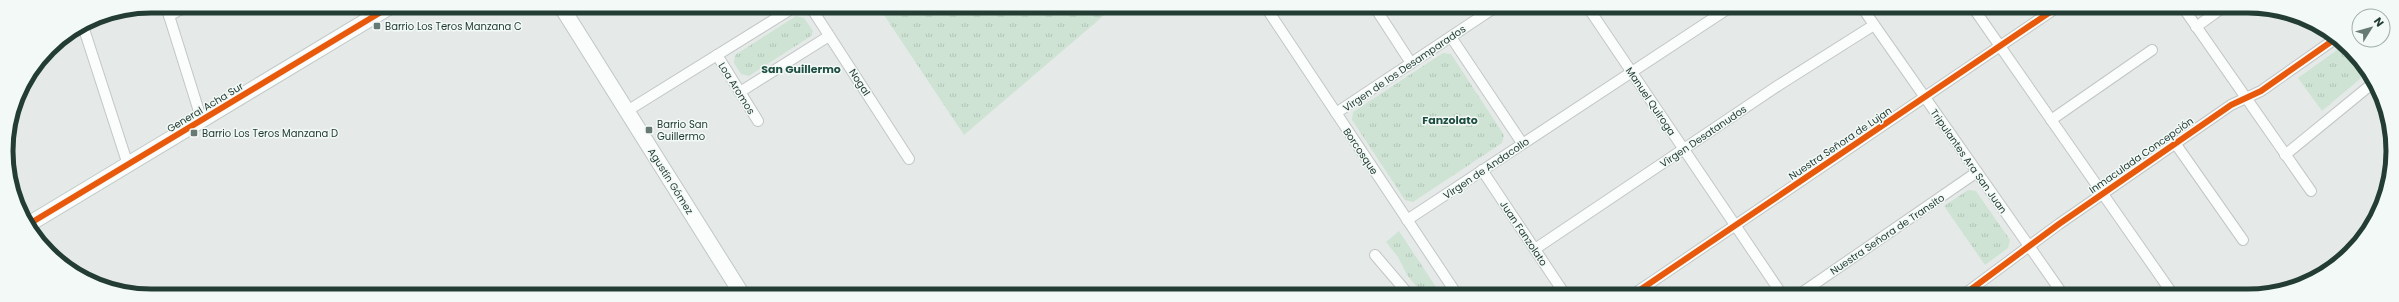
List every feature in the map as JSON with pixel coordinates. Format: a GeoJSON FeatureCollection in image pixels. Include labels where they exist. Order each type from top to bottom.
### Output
{"type":"FeatureCollection","features":[{"type":"Feature","properties":{"kind":"street"},"geometry":{"type":"LineString","coordinates":[[168,13],[202,121]]}},
{"type":"Feature","properties":{"kind":"street"},"geometry":{"type":"LineString","coordinates":[[169,16],[174,13]]}},
{"type":"Feature","properties":{"kind":"street","name":"General Acha Sur"},"geometry":{"type":"LineString","coordinates":[[32,222],[202,121],[378,13]]}},
{"type":"Feature","properties":{"kind":"street","name":"Agustín Gómez"},"geometry":{"type":"LineString","coordinates":[[565,13],[739,289]]}},
{"type":"Feature","properties":{"kind":"street"},"geometry":{"type":"LineString","coordinates":[[627,111],[785,13]]}},
{"type":"Feature","properties":{"kind":"street","name":"Nogal"},"geometry":{"type":"LineString","coordinates":[[814,13],[909,159]]}},
{"type":"Feature","properties":{"kind":"street","name":"Borcosque"},"geometry":{"type":"LineString","coordinates":[[1270,13],[1453,289]]}},
{"type":"Feature","properties":{"kind":"street"},"geometry":{"type":"LineString","coordinates":[[1379,13],[1411,63]]}},
{"type":"Feature","properties":{"kind":"street","name":"Virgen de los Desamparados"},"geometry":{"type":"LineString","coordinates":[[1336,113],[1488,13]]}},
{"type":"Feature","properties":{"kind":"street","name":"Manuel Quiroga"},"geometry":{"type":"LineString","coordinates":[[1591,13],[1778,289]]}},
{"type":"Feature","properties":{"kind":"street","name":"Virgen de Andacollo"},"geometry":{"type":"LineString","coordinates":[[1407,220],[1721,13]]}},
{"type":"Feature","properties":{"kind":"street","name":"Tripulantes Ara San Juan"},"geometry":{"type":"LineString","coordinates":[[1866,13],[2059,289]]}},
{"type":"Feature","properties":{"kind":"street"},"geometry":{"type":"LineString","coordinates":[[1977,13],[2169,289]]}},
{"type":"Feature","properties":{"kind":"street","name":"Nuestra Señora de Lujan"},"geometry":{"type":"LineString","coordinates":[[1642,289],[2049,13]]}},
{"type":"Feature","properties":{"kind":"street"},"geometry":{"type":"LineString","coordinates":[[2187,13],[2310,191]]}},
{"type":"Feature","properties":{"kind":"street"},"geometry":{"type":"LineString","coordinates":[[2196,27],[2215,13]]}},
{"type":"Feature","properties":{"kind":"street","name":"Virgen Desatanudos"},"geometry":{"type":"LineString","coordinates":[[1534,249],[1874,25]]}},
{"type":"Feature","properties":{"kind":"street"},"geometry":{"type":"LineString","coordinates":[[83,30],[128,165]]}},
{"type":"Feature","properties":{"kind":"street"},"geometry":{"type":"LineString","coordinates":[[740,92],[829,36]]}},
{"type":"Feature","properties":{"kind":"street"},"geometry":{"type":"LineString","coordinates":[[1452,37],[1522,143]]}},
{"type":"Feature","properties":{"kind":"street","name":"Inmaculada Concepción"},"geometry":{"type":"LineString","coordinates":[[1971,289],[2029,246],[2175,143],[2231,105],[2261,91],[2331,42]]}},
{"type":"Feature","properties":{"kind":"street"},"geometry":{"type":"LineString","coordinates":[[2051,120],[2152,50]]}},
{"type":"Feature","properties":{"kind":"street","name":"Loa Aromos"},"geometry":{"type":"LineString","coordinates":[[717,55],[758,121]]}},
{"type":"Feature","properties":{"kind":"street"},"geometry":{"type":"LineString","coordinates":[[2285,155],[2369,85]]}},
{"type":"Feature","properties":{"kind":"street"},"geometry":{"type":"LineString","coordinates":[[2175,143],[2243,240]]}},
{"type":"Feature","properties":{"kind":"street","name":"Juan Fanzolato"},"geometry":{"type":"LineString","coordinates":[[1482,170],[1561,289]]}},
{"type":"Feature","properties":{"kind":"street","name":"Nuestra Señora de Transito"},"geometry":{"type":"LineString","coordinates":[[1807,289],[1977,172]]}},
{"type":"Feature","properties":{"kind":"street"},"geometry":{"type":"LineString","coordinates":[[1375,255],[1404,289]]}},
{"type":"Feature","properties":{"kind":"green space"},"geometry":{"type":"Polygon","coordinates":[[[883,13],[1107,13],[964,135],[883,13]]]}},
{"type":"Feature","properties":{"kind":"green space"},"geometry":{"type":"Polygon","coordinates":[[[796,16],[804,18],[813,31],[811,36],[749,76],[741,74],[734,63],[735,55],[796,16]]]}},
{"type":"Feature","properties":{"kind":"green space"},"geometry":{"type":"Polygon","coordinates":[[[2340,48],[2352,60],[2364,76],[2322,111],[2298,78],[2340,48]]]}},
{"type":"Feature","properties":{"kind":"green space"},"geometry":{"type":"Polygon","coordinates":[[[1443,53],[1451,54],[1504,135],[1502,143],[1413,202],[1405,200],[1352,120],[1353,112],[1443,53]]]}},
{"type":"Feature","properties":{"kind":"green space"},"geometry":{"type":"Polygon","coordinates":[[[1968,190],[1976,191],[2010,240],[2008,248],[1985,265],[1944,206],[1968,190]]]}},
{"type":"Feature","properties":{"kind":"green space"},"geometry":{"type":"Polygon","coordinates":[[[1399,231],[1437,289],[1418,289],[1407,275],[1398,257],[1386,242],[1399,231]]]}},
{"type":"Feature","properties":{"kind":"cycle path"},"geometry":{"type":"LineString","coordinates":[[32,222],[379,13]]}},
{"type":"Feature","properties":{"kind":"cycle path"},"geometry":{"type":"LineString","coordinates":[[1641,289],[2049,13]]}},
{"type":"Feature","properties":{"kind":"cycle path"},"geometry":{"type":"LineString","coordinates":[[1971,289],[2059,224],[2231,105],[2261,91],[2331,42]]}},
{"type":"Feature","properties":{"kind":"place","name":"Barrio Los Teros Manzana C"},"geometry":{"type":"Point","coordinates":[377,26]}},
{"type":"Feature","properties":{"kind":"place","name":"Barrio San Guillermo"},"geometry":{"type":"Point","coordinates":[649,130]}},
{"type":"Feature","properties":{"kind":"place","name":"Barrio Los Teros Manzana D"},"geometry":{"type":"Point","coordinates":[194,133]}},
{"type":"Feature","properties":{"kind":"district","name":"San Guillermo"},"geometry":{"type":"Point","coordinates":[801,69]}},
{"type":"Feature","properties":{"kind":"district","name":"Fanzolato"},"geometry":{"type":"Point","coordinates":[1450,120]}}]}
